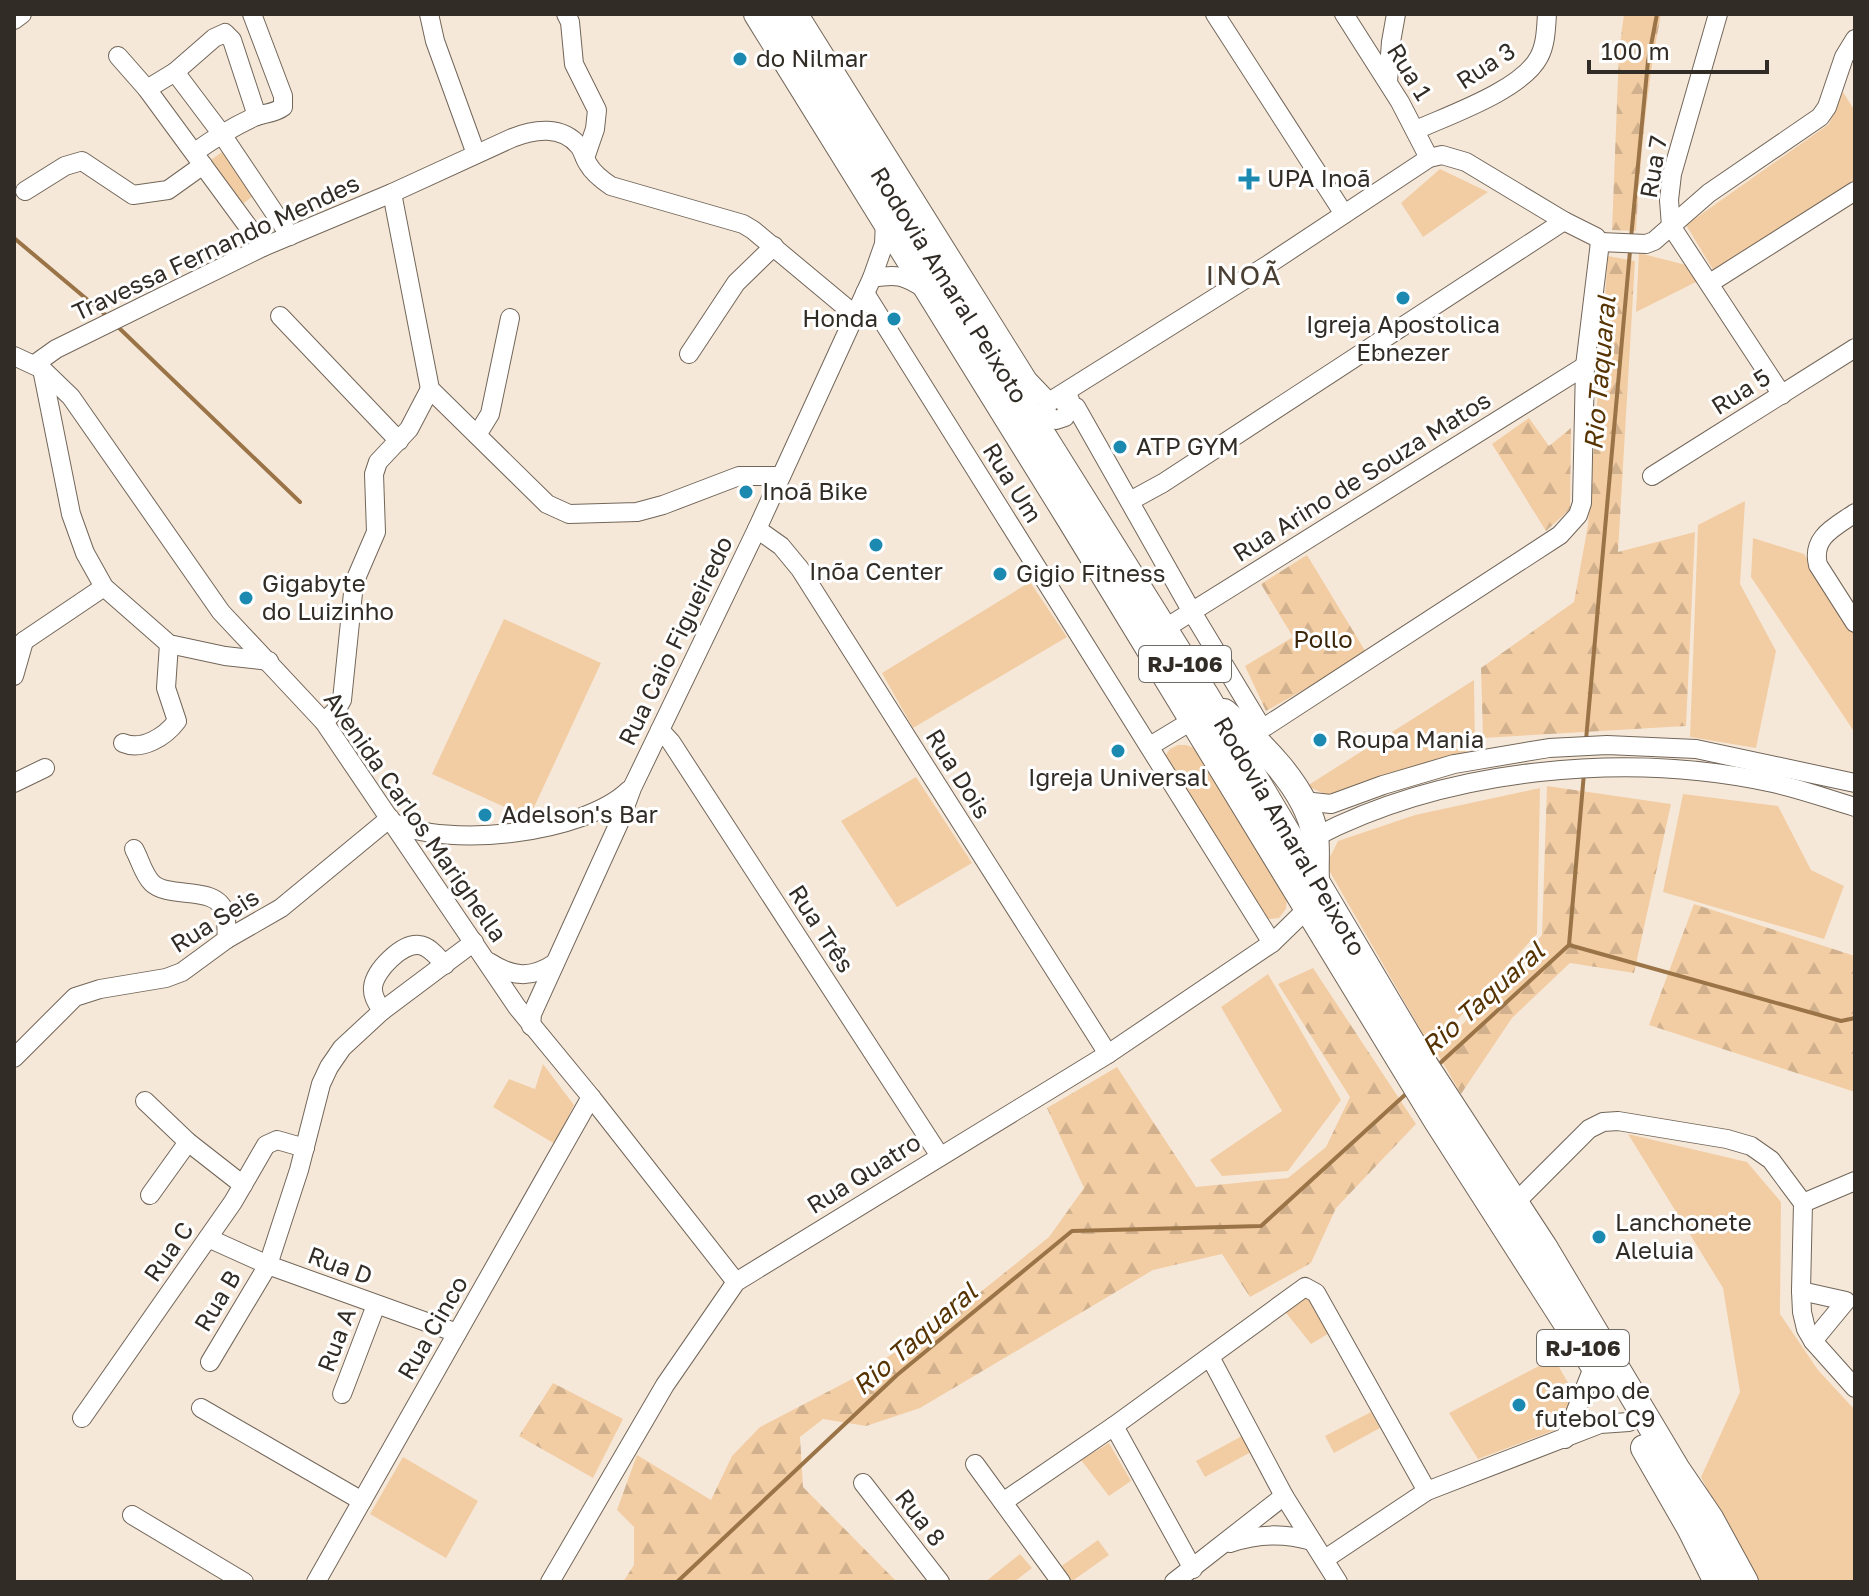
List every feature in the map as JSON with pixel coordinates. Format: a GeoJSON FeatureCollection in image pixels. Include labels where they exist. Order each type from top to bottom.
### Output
{"type":"FeatureCollection","features":[{"type":"Feature","properties":{"kind":"highway","name":"Rodovia Amaral Peixoto"},"geometry":{"type":"LineString","coordinates":[[757,14],[1308,908],[1445,1115],[1629,1422],[1717,1582]]}},
{"type":"Feature","properties":{"kind":"highway","name":"Rodovia Amaral Peixoto"},"geometry":{"type":"LineString","coordinates":[[779,14],[1206,696],[1316,881],[1417,1070]]}},
{"type":"Feature","properties":{"kind":"highway"},"geometry":{"type":"LineString","coordinates":[[1013,387],[1027,398],[1058,408],[1060,462]]}},
{"type":"Feature","properties":{"kind":"highway"},"geometry":{"type":"LineString","coordinates":[[1206,696],[1257,732],[1303,801],[1315,837],[1316,881]]}},
{"type":"Feature","properties":{"kind":"highway","name":"Rodovia Amaral Peixoto"},"geometry":{"type":"LineString","coordinates":[[1445,1115],[1515,1203],[1544,1247],[1676,1468],[1710,1518],[1745,1582]]}},
{"type":"Feature","properties":{"kind":"street"},"geometry":{"type":"LineString","coordinates":[[14,20],[22,14]]}},
{"type":"Feature","properties":{"kind":"street"},"geometry":{"type":"LineString","coordinates":[[25,191],[65,166],[82,161],[133,195],[168,190],[221,133],[257,116],[279,111],[284,103],[252,14]]}},
{"type":"Feature","properties":{"kind":"street"},"geometry":{"type":"LineString","coordinates":[[429,14],[435,41],[476,154]]}},
{"type":"Feature","properties":{"kind":"street"},"geometry":{"type":"LineString","coordinates":[[566,14],[570,22],[574,64],[597,110],[595,129],[585,158]]}},
{"type":"Feature","properties":{"kind":"street"},"geometry":{"type":"LineString","coordinates":[[799,14],[1028,380],[1087,429],[1257,732],[1571,525],[1582,503],[1585,366],[1605,242]]}},
{"type":"Feature","properties":{"kind":"street"},"geometry":{"type":"LineString","coordinates":[[1215,14],[1344,214]]}},
{"type":"Feature","properties":{"kind":"street","name":"Rua 1"},"geometry":{"type":"LineString","coordinates":[[1344,14],[1388,82],[1429,158]]}},
{"type":"Feature","properties":{"kind":"street"},"geometry":{"type":"LineString","coordinates":[[1388,82],[1396,14]]}},
{"type":"Feature","properties":{"kind":"street","name":"Rua 3"},"geometry":{"type":"LineString","coordinates":[[1416,130],[1494,95],[1529,71],[1539,57],[1545,38],[1547,14]]}},
{"type":"Feature","properties":{"kind":"street","name":"Rua 7"},"geometry":{"type":"LineString","coordinates":[[1718,14],[1672,174],[1669,200],[1671,226],[1782,395]]}},
{"type":"Feature","properties":{"kind":"street"},"geometry":{"type":"LineString","coordinates":[[147,89],[175,72],[214,38],[225,33],[232,40],[257,116]]}},
{"type":"Feature","properties":{"kind":"street"},"geometry":{"type":"LineString","coordinates":[[1058,408],[1079,392],[1086,380],[1429,158],[1442,155],[1466,162],[1605,242],[1646,244],[1660,237],[1709,193],[1820,117],[1827,107],[1844,57],[1855,39]]}},
{"type":"Feature","properties":{"kind":"street"},"geometry":{"type":"LineString","coordinates":[[1363,45],[1391,42]]}},
{"type":"Feature","properties":{"kind":"street"},"geometry":{"type":"LineString","coordinates":[[118,56],[147,89],[263,247]]}},
{"type":"Feature","properties":{"kind":"street"},"geometry":{"type":"LineString","coordinates":[[175,72],[221,133],[290,236]]}},
{"type":"Feature","properties":{"kind":"street"},"geometry":{"type":"LineString","coordinates":[[392,193],[529,131],[548,130],[568,137],[579,147],[597,176],[611,186],[743,224],[774,246],[855,315]]}},
{"type":"Feature","properties":{"kind":"street"},"geometry":{"type":"LineString","coordinates":[[1710,283],[1855,191]]}},
{"type":"Feature","properties":{"kind":"street","name":"Travessa Fernando Mendes"},"geometry":{"type":"LineString","coordinates":[[39,366],[56,349],[263,247],[392,193],[430,389]]}},
{"type":"Feature","properties":{"kind":"street","name":"Rua Caio Figueiredo"},"geometry":{"type":"LineString","coordinates":[[531,1026],[532,1014],[632,788],[757,529],[868,286],[884,244],[885,221]]}},
{"type":"Feature","properties":{"kind":"street"},"geometry":{"type":"LineString","coordinates":[[1130,501],[1564,221]]}},
{"type":"Feature","properties":{"kind":"street"},"geometry":{"type":"LineString","coordinates":[[689,354],[736,283],[774,246]]}},
{"type":"Feature","properties":{"kind":"street"},"geometry":{"type":"LineString","coordinates":[[868,286],[894,275],[907,278],[930,293]]}},
{"type":"Feature","properties":{"kind":"street","name":"Rua Um"},"geometry":{"type":"LineString","coordinates":[[868,286],[1272,943]]}},
{"type":"Feature","properties":{"kind":"street"},"geometry":{"type":"LineString","coordinates":[[280,316],[399,441]]}},
{"type":"Feature","properties":{"kind":"street"},"geometry":{"type":"LineString","coordinates":[[477,435],[490,414],[510,318]]}},
{"type":"Feature","properties":{"kind":"street","name":"Rua 5"},"geometry":{"type":"LineString","coordinates":[[1652,476],[1855,348]]}},
{"type":"Feature","properties":{"kind":"street","name":"Avenida Carlos Marighella"},"geometry":{"type":"LineString","coordinates":[[14,356],[39,366],[71,397],[221,612],[324,722],[531,1026],[591,1097],[736,1282]]}},
{"type":"Feature","properties":{"kind":"street"},"geometry":{"type":"LineString","coordinates":[[39,366],[71,514],[85,553],[104,587],[169,644],[225,656],[269,661]]}},
{"type":"Feature","properties":{"kind":"street","name":"Rua Arino de Souza Matos"},"geometry":{"type":"LineString","coordinates":[[1164,629],[1585,366]]}},
{"type":"Feature","properties":{"kind":"street"},"geometry":{"type":"LineString","coordinates":[[324,722],[342,700],[354,583],[376,532],[374,474],[378,462],[409,429],[430,389],[547,504],[569,514],[637,512],[739,476],[781,476]]}},
{"type":"Feature","properties":{"kind":"street"},"geometry":{"type":"LineString","coordinates":[[1855,513],[1826,532],[1816,547],[1818,565],[1855,623]]}},
{"type":"Feature","properties":{"kind":"street","name":"Rua Dois"},"geometry":{"type":"LineString","coordinates":[[757,529],[781,546],[800,569],[1108,1054]]}},
{"type":"Feature","properties":{"kind":"street"},"geometry":{"type":"LineString","coordinates":[[14,676],[19,639],[104,587]]}},
{"type":"Feature","properties":{"kind":"street"},"geometry":{"type":"LineString","coordinates":[[123,743],[142,747],[177,721],[166,688],[169,644]]}},
{"type":"Feature","properties":{"kind":"street"},"geometry":{"type":"LineString","coordinates":[[1150,746],[1193,720]]}},
{"type":"Feature","properties":{"kind":"street","name":"Rua Três"},"geometry":{"type":"LineString","coordinates":[[660,730],[671,742],[940,1156]]}},
{"type":"Feature","properties":{"kind":"street"},"geometry":{"type":"LineString","coordinates":[[1303,801],[1331,804],[1454,764],[1549,748],[1607,745],[1696,749],[1774,774],[1855,807]]}},
{"type":"Feature","properties":{"kind":"street"},"geometry":{"type":"LineString","coordinates":[[1833,777],[1855,765]]}},
{"type":"Feature","properties":{"kind":"street"},"geometry":{"type":"LineString","coordinates":[[1315,837],[1339,825],[1461,785],[1553,770],[1611,767],[1774,774],[1833,777],[1855,783]]}},
{"type":"Feature","properties":{"kind":"street"},"geometry":{"type":"LineString","coordinates":[[14,783],[45,768]]}},
{"type":"Feature","properties":{"kind":"street"},"geometry":{"type":"LineString","coordinates":[[391,820],[433,835],[473,835],[540,827],[578,819],[607,808],[632,788]]}},
{"type":"Feature","properties":{"kind":"street"},"geometry":{"type":"LineString","coordinates":[[1331,804],[1339,825]]}},
{"type":"Feature","properties":{"kind":"street"},"geometry":{"type":"LineString","coordinates":[[607,808],[615,811],[619,823]]}},
{"type":"Feature","properties":{"kind":"street","name":"Rua Seis"},"geometry":{"type":"LineString","coordinates":[[14,1058],[75,997],[182,972],[227,939],[281,908],[391,820]]}},
{"type":"Feature","properties":{"kind":"street"},"geometry":{"type":"LineString","coordinates":[[416,856],[423,841],[433,835]]}},
{"type":"Feature","properties":{"kind":"street"},"geometry":{"type":"LineString","coordinates":[[134,849],[154,885],[216,900],[224,909],[227,939]]}},
{"type":"Feature","properties":{"kind":"street","name":"Rua Quatro"},"geometry":{"type":"LineString","coordinates":[[550,1582],[665,1385],[736,1282],[1108,1054],[1272,943],[1308,908]]}},
{"type":"Feature","properties":{"kind":"street","name":"Rua B"},"geometry":{"type":"LineString","coordinates":[[210,1362],[268,1265],[305,1148],[321,1084],[329,1067],[342,1048],[382,1011],[474,942]]}},
{"type":"Feature","properties":{"kind":"street"},"geometry":{"type":"LineString","coordinates":[[382,1011],[373,986],[378,973],[403,949],[417,944],[427,947],[445,965]]}},
{"type":"Feature","properties":{"kind":"street"},"geometry":{"type":"LineString","coordinates":[[487,960],[507,972],[523,976],[540,972],[555,963]]}},
{"type":"Feature","properties":{"kind":"street","name":"Rua Cinco"},"geometry":{"type":"LineString","coordinates":[[316,1582],[591,1097]]}},
{"type":"Feature","properties":{"kind":"street"},"geometry":{"type":"LineString","coordinates":[[145,1101],[188,1142],[243,1185]]}},
{"type":"Feature","properties":{"kind":"street"},"geometry":{"type":"LineString","coordinates":[[1515,1203],[1589,1129],[1603,1122],[1618,1121],[1727,1139],[1751,1146],[1771,1160],[1803,1203],[1801,1291],[1806,1329],[1855,1388]]}},
{"type":"Feature","properties":{"kind":"street","name":"Rua C"},"geometry":{"type":"LineString","coordinates":[[82,1418],[208,1238],[266,1145],[277,1140],[305,1148]]}},
{"type":"Feature","properties":{"kind":"street"},"geometry":{"type":"LineString","coordinates":[[150,1195],[188,1142]]}},
{"type":"Feature","properties":{"kind":"street"},"geometry":{"type":"LineString","coordinates":[[1803,1203],[1855,1181]]}},
{"type":"Feature","properties":{"kind":"street","name":"Rua D"},"geometry":{"type":"LineString","coordinates":[[208,1238],[268,1265],[457,1333]]}},
{"type":"Feature","properties":{"kind":"street"},"geometry":{"type":"LineString","coordinates":[[1003,1502],[1114,1426],[1301,1289],[1309,1287],[1316,1293],[1427,1491]]}},
{"type":"Feature","properties":{"kind":"street"},"geometry":{"type":"LineString","coordinates":[[1801,1291],[1851,1300]]}},
{"type":"Feature","properties":{"kind":"street"},"geometry":{"type":"LineString","coordinates":[[1813,1341],[1851,1300]]}},
{"type":"Feature","properties":{"kind":"street","name":"Rua A"},"geometry":{"type":"LineString","coordinates":[[342,1394],[376,1305]]}},
{"type":"Feature","properties":{"kind":"street"},"geometry":{"type":"LineString","coordinates":[[1210,1357],[1284,1496],[1338,1582]]}},
{"type":"Feature","properties":{"kind":"street"},"geometry":{"type":"LineString","coordinates":[[1565,1439],[1594,1365]]}},
{"type":"Feature","properties":{"kind":"street"},"geometry":{"type":"LineString","coordinates":[[201,1408],[362,1501]]}},
{"type":"Feature","properties":{"kind":"street"},"geometry":{"type":"LineString","coordinates":[[1325,1559],[1427,1491],[1600,1424],[1629,1422]]}},
{"type":"Feature","properties":{"kind":"street"},"geometry":{"type":"LineString","coordinates":[[1114,1426],[1193,1569]]}},
{"type":"Feature","properties":{"kind":"street"},"geometry":{"type":"LineString","coordinates":[[975,1464],[1061,1582]]}},
{"type":"Feature","properties":{"kind":"street","name":"Rua 8"},"geometry":{"type":"LineString","coordinates":[[863,1483],[940,1582]]}},
{"type":"Feature","properties":{"kind":"street"},"geometry":{"type":"LineString","coordinates":[[1174,1582],[1284,1496]]}},
{"type":"Feature","properties":{"kind":"street"},"geometry":{"type":"LineString","coordinates":[[132,1515],[244,1582]]}},
{"type":"Feature","properties":{"kind":"street"},"geometry":{"type":"LineString","coordinates":[[1223,1546],[1265,1536],[1312,1541]]}},
{"type":"Feature","properties":{"kind":"green space"},"geometry":{"type":"Polygon","coordinates":[[[1624,14],[1661,14],[1645,122],[1636,231],[1612,230],[1619,52],[1624,14]]]}},
{"type":"Feature","properties":{"kind":"green space"},"geometry":{"type":"Polygon","coordinates":[[[1843,92],[1855,111],[1855,182],[1714,271],[1686,225],[1829,124],[1843,92]]]}},
{"type":"Feature","properties":{"kind":"green space"},"geometry":{"type":"Polygon","coordinates":[[[229,147],[261,190],[240,206],[208,162],[229,147]]]}},
{"type":"Feature","properties":{"kind":"green space"},"geometry":{"type":"Polygon","coordinates":[[[1440,169],[1488,192],[1423,237],[1401,203],[1440,169]]]}},
{"type":"Feature","properties":{"kind":"green space"},"geometry":{"type":"Polygon","coordinates":[[[1639,253],[1686,265],[1698,281],[1636,312],[1639,253]]]}},
{"type":"Feature","properties":{"kind":"green space"},"geometry":{"type":"Polygon","coordinates":[[[1608,256],[1635,261],[1618,552],[1695,532],[1686,726],[1483,738],[1481,668],[1574,602],[1588,525],[1608,256]]]}},
{"type":"Feature","properties":{"kind":"green space"},"geometry":{"type":"Polygon","coordinates":[[[1529,418],[1549,446],[1571,428],[1570,509],[1546,531],[1492,444],[1529,418]]]}},
{"type":"Feature","properties":{"kind":"green space"},"geometry":{"type":"Polygon","coordinates":[[[1745,501],[1740,584],[1776,651],[1756,748],[1690,737],[1698,525],[1745,501]]]}},
{"type":"Feature","properties":{"kind":"green space"},"geometry":{"type":"Polygon","coordinates":[[[1753,538],[1804,554],[1855,635],[1855,733],[1751,577],[1753,538]]]}},
{"type":"Feature","properties":{"kind":"green space","name":"Pollo"},"geometry":{"type":"Polygon","coordinates":[[[1307,555],[1367,654],[1266,711],[1245,666],[1293,637],[1261,584],[1307,555]]]}},
{"type":"Feature","properties":{"kind":"green space"},"geometry":{"type":"Polygon","coordinates":[[[1030,582],[1067,637],[913,728],[882,673],[1030,582]]]}},
{"type":"Feature","properties":{"kind":"green space"},"geometry":{"type":"Polygon","coordinates":[[[504,619],[601,663],[529,818],[432,774],[504,619]]]}},
{"type":"Feature","properties":{"kind":"green space"},"geometry":{"type":"Polygon","coordinates":[[[1474,680],[1475,749],[1329,796],[1307,786],[1474,680]]]}},
{"type":"Feature","properties":{"kind":"green space"},"geometry":{"type":"Polygon","coordinates":[[[1178,745],[1197,749],[1287,896],[1286,909],[1279,918],[1257,915],[1165,756],[1178,745]]]}},
{"type":"Feature","properties":{"kind":"green space"},"geometry":{"type":"Polygon","coordinates":[[[916,777],[972,863],[897,907],[841,821],[916,777]]]}},
{"type":"Feature","properties":{"kind":"green space"},"geometry":{"type":"Polygon","coordinates":[[[1547,786],[1671,804],[1634,973],[1570,963],[1512,1018],[1461,1094],[1437,1053],[1542,935],[1547,786]]]}},
{"type":"Feature","properties":{"kind":"green space"},"geometry":{"type":"Polygon","coordinates":[[[1540,788],[1537,934],[1431,1048],[1326,865],[1338,841],[1415,815],[1540,788]]]}},
{"type":"Feature","properties":{"kind":"green space"},"geometry":{"type":"Polygon","coordinates":[[[1683,794],[1778,806],[1811,870],[1844,886],[1824,939],[1663,892],[1683,794]]]}},
{"type":"Feature","properties":{"kind":"green space"},"geometry":{"type":"Polygon","coordinates":[[[1694,904],[1855,956],[1855,1092],[1649,1025],[1694,904]]]}},
{"type":"Feature","properties":{"kind":"green space"},"geometry":{"type":"Polygon","coordinates":[[[1313,968],[1416,1124],[1336,1208],[1311,1263],[1250,1297],[1222,1254],[1153,1270],[920,1408],[866,1426],[823,1419],[800,1437],[803,1487],[897,1582],[623,1582],[634,1565],[634,1527],[617,1510],[637,1455],[711,1500],[732,1456],[760,1427],[854,1378],[942,1323],[1049,1237],[1084,1188],[1047,1108],[1117,1067],[1196,1187],[1288,1178],[1326,1147],[1350,1097],[1278,984],[1313,968]]]}},
{"type":"Feature","properties":{"kind":"green space"},"geometry":{"type":"Polygon","coordinates":[[[1268,974],[1341,1100],[1288,1171],[1222,1176],[1210,1160],[1282,1111],[1221,1007],[1268,974]]]}},
{"type":"Feature","properties":{"kind":"green space"},"geometry":{"type":"Polygon","coordinates":[[[543,1064],[574,1105],[555,1144],[493,1107],[509,1079],[535,1089],[543,1064]]]}},
{"type":"Feature","properties":{"kind":"green space"},"geometry":{"type":"Polygon","coordinates":[[[1628,1134],[1747,1162],[1781,1202],[1780,1314],[1818,1370],[1855,1410],[1855,1582],[1754,1582],[1701,1477],[1740,1392],[1723,1288],[1628,1134]]]}},
{"type":"Feature","properties":{"kind":"green space"},"geometry":{"type":"Polygon","coordinates":[[[1308,1296],[1331,1332],[1311,1344],[1283,1309],[1308,1296]]]}},
{"type":"Feature","properties":{"kind":"green space","name":"Campo de futebol C9"},"geometry":{"type":"Polygon","coordinates":[[[1554,1358],[1576,1397],[1563,1427],[1478,1459],[1449,1413],[1554,1358]]]}},
{"type":"Feature","properties":{"kind":"green space"},"geometry":{"type":"Polygon","coordinates":[[[553,1383],[623,1419],[593,1478],[519,1436],[553,1383]]]}},
{"type":"Feature","properties":{"kind":"green space"},"geometry":{"type":"Polygon","coordinates":[[[1371,1412],[1380,1428],[1334,1453],[1325,1436],[1371,1412]]]}},
{"type":"Feature","properties":{"kind":"green space"},"geometry":{"type":"Polygon","coordinates":[[[1242,1436],[1251,1452],[1205,1477],[1196,1461],[1242,1436]]]}},
{"type":"Feature","properties":{"kind":"green space"},"geometry":{"type":"Polygon","coordinates":[[[1109,1443],[1131,1481],[1109,1496],[1081,1460],[1109,1443]]]}},
{"type":"Feature","properties":{"kind":"green space"},"geometry":{"type":"Polygon","coordinates":[[[403,1457],[478,1501],[446,1558],[370,1514],[403,1457]]]}},
{"type":"Feature","properties":{"kind":"green space"},"geometry":{"type":"Polygon","coordinates":[[[1098,1540],[1109,1555],[1071,1582],[1064,1582],[1056,1570],[1098,1540]]]}},
{"type":"Feature","properties":{"kind":"green space"},"geometry":{"type":"Polygon","coordinates":[[[1020,1554],[1032,1568],[1014,1582],[985,1582],[1020,1554]]]}},
{"type":"Feature","properties":{"kind":"waterway","name":"Rio Taquaral"},"geometry":{"type":"LineString","coordinates":[[1631,238],[1648,61],[1657,14]]}},
{"type":"Feature","properties":{"kind":"waterway"},"geometry":{"type":"LineString","coordinates":[[14,238],[108,317]]}},
{"type":"Feature","properties":{"kind":"waterway","name":"Rio Taquaral"},"geometry":{"type":"LineString","coordinates":[[1586,740],[1630,251]]}},
{"type":"Feature","properties":{"kind":"waterway"},"geometry":{"type":"LineString","coordinates":[[117,326],[300,502]]}},
{"type":"Feature","properties":{"kind":"waterway","name":"Rio Taquaral"},"geometry":{"type":"LineString","coordinates":[[1438,1065],[1569,945],[1584,773]]}},
{"type":"Feature","properties":{"kind":"waterway"},"geometry":{"type":"LineString","coordinates":[[1569,945],[1841,1021],[1855,1018]]}},
{"type":"Feature","properties":{"kind":"waterway","name":"Rio Taquaral"},"geometry":{"type":"LineString","coordinates":[[677,1582],[897,1375],[1072,1231],[1261,1226],[1407,1093]]}},
{"type":"Feature","properties":{"kind":"place","name":"do Nilmar"},"geometry":{"type":"Point","coordinates":[740,59]}},
{"type":"Feature","properties":{"kind":"place","name":"UPA Inoã"},"geometry":{"type":"Point","coordinates":[1249,179]}},
{"type":"Feature","properties":{"kind":"place","name":"Igreja Apostolica Ebnezer"},"geometry":{"type":"Point","coordinates":[1403,298]}},
{"type":"Feature","properties":{"kind":"place","name":"Honda"},"geometry":{"type":"Point","coordinates":[894,319]}},
{"type":"Feature","properties":{"kind":"place","name":"ATP GYM"},"geometry":{"type":"Point","coordinates":[1120,447]}},
{"type":"Feature","properties":{"kind":"place","name":"Inoã Bike"},"geometry":{"type":"Point","coordinates":[746,492]}},
{"type":"Feature","properties":{"kind":"place","name":"Inõa Center"},"geometry":{"type":"Point","coordinates":[876,545]}},
{"type":"Feature","properties":{"kind":"place","name":"Gigio Fitness"},"geometry":{"type":"Point","coordinates":[1000,574]}},
{"type":"Feature","properties":{"kind":"place","name":"Gigabyte do Luizinho"},"geometry":{"type":"Point","coordinates":[246,598]}},
{"type":"Feature","properties":{"kind":"place","name":"Roupa Mania"},"geometry":{"type":"Point","coordinates":[1320,740]}},
{"type":"Feature","properties":{"kind":"place","name":"Igreja Universal"},"geometry":{"type":"Point","coordinates":[1118,751]}},
{"type":"Feature","properties":{"kind":"place","name":"Adelson's Bar"},"geometry":{"type":"Point","coordinates":[485,815]}},
{"type":"Feature","properties":{"kind":"place","name":"Lanchonete Aleluia"},"geometry":{"type":"Point","coordinates":[1599,1237]}},
{"type":"Feature","properties":{"kind":"place","name":"Campo de futebol C9"},"geometry":{"type":"Point","coordinates":[1519,1405]}},
{"type":"Feature","properties":{"kind":"district","name":"INOÃ"},"geometry":{"type":"Point","coordinates":[1244,275]}}]}
